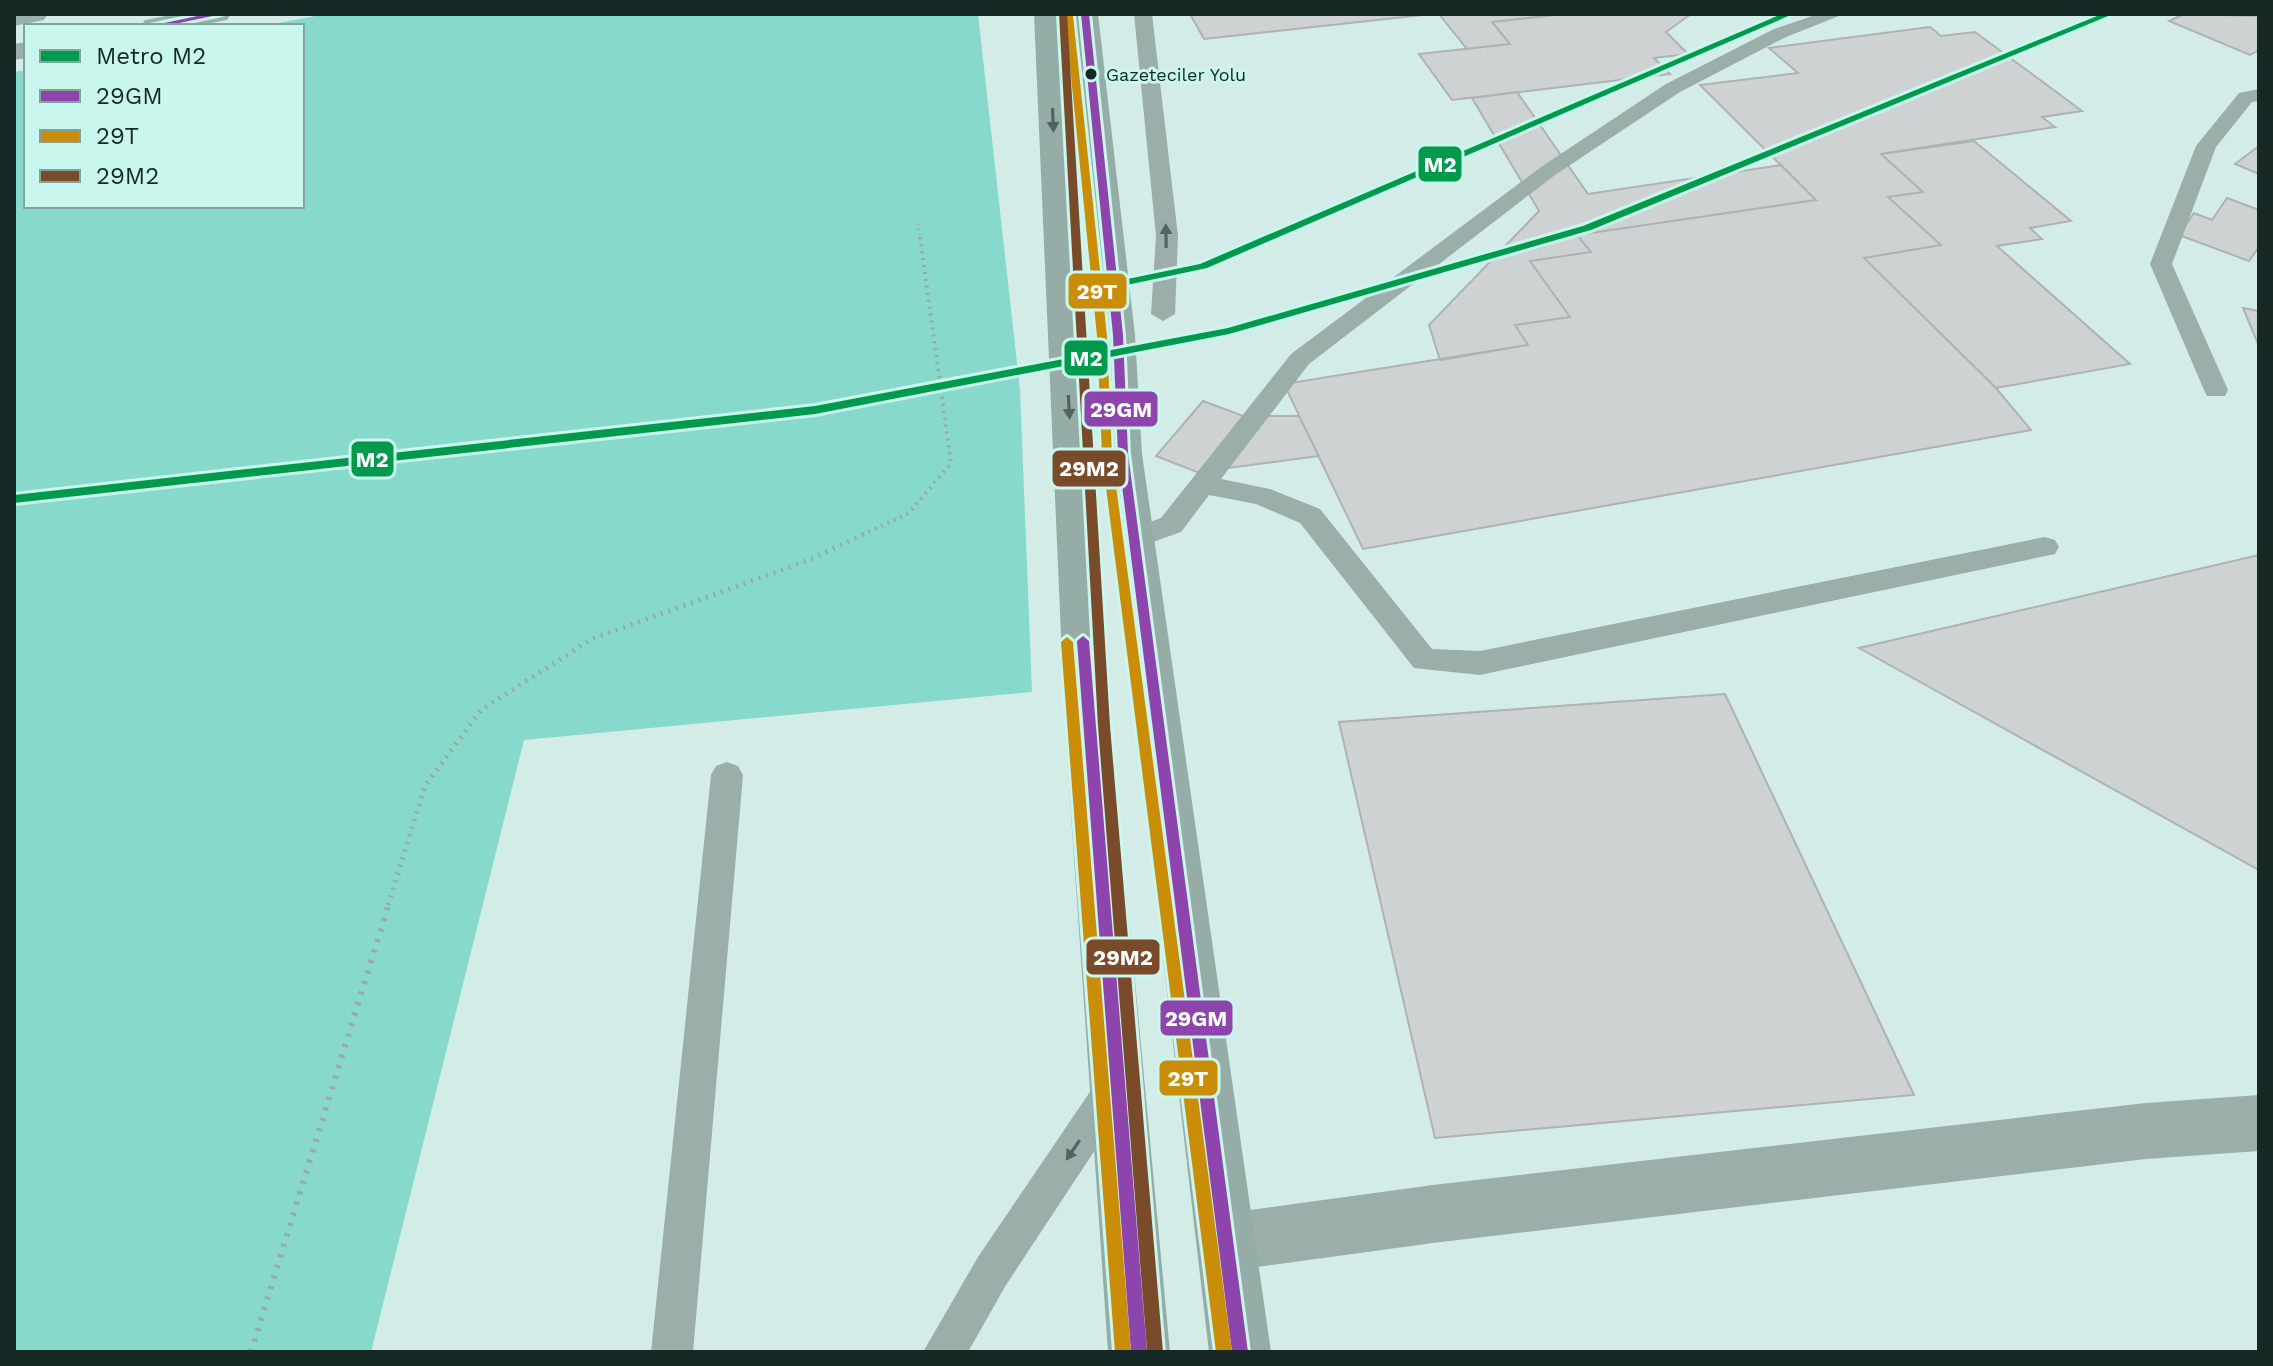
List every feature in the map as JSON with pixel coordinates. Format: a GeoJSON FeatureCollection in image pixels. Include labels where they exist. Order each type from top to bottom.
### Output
{"type":"FeatureCollection","features":[{"type":"Feature","properties":{"kind":"main road"},"geometry":{"type":"LineString","coordinates":[[14,18],[35,14]]}},
{"type":"Feature","properties":{"kind":"main road"},"geometry":{"type":"LineString","coordinates":[[165,24],[218,14]]}},
{"type":"Feature","properties":{"kind":"main road"},"geometry":{"type":"LineString","coordinates":[[1047,14],[1087,711],[1139,1352]]}},
{"type":"Feature","properties":{"kind":"main road"},"geometry":{"type":"LineString","coordinates":[[1085,14],[1117,319],[1123,454],[1240,1352]]}},
{"type":"Feature","properties":{"kind":"street"},"geometry":{"type":"LineString","coordinates":[[1228,1242],[1448,1212],[2084,1138],[2259,1123]]}},
{"type":"Feature","properties":{"kind":"lane"},"geometry":{"type":"LineString","coordinates":[[1143,14],[1167,236],[1163,314]]}},
{"type":"Feature","properties":{"kind":"lane"},"geometry":{"type":"LineString","coordinates":[[1133,539],[1171,525],[1300,359],[1548,171],[1673,88],[1780,33],[1835,14]]}},
{"type":"Feature","properties":{"kind":"lane"},"geometry":{"type":"LineString","coordinates":[[2216,390],[2161,264],[2206,146],[2246,97],[2259,95]]}},
{"type":"Feature","properties":{"kind":"lane"},"geometry":{"type":"LineString","coordinates":[[1203,485],[1261,496],[1310,516],[1424,660],[1480,663],[2045,547]]}},
{"type":"Feature","properties":{"kind":"lane"},"geometry":{"type":"LineString","coordinates":[[672,1352],[727,775]]}},
{"type":"Feature","properties":{"kind":"lane"},"geometry":{"type":"LineString","coordinates":[[944,1352],[992,1271],[1117,1085]]}},
{"type":"Feature","properties":{"kind":"path"},"geometry":{"type":"LineString","coordinates":[[251,1352],[425,786],[481,710],[592,639],[809,560],[909,513],[951,463],[918,224]]}},
{"type":"Feature","properties":{"kind":"green space"},"geometry":{"type":"Polygon","coordinates":[[[326,14],[978,14],[1020,390],[1032,692],[524,740],[371,1352],[14,1352],[14,72],[24,70],[24,208],[304,208],[304,24],[273,24],[326,14]]]}},
{"type":"Feature","properties":{"kind":"building"},"geometry":{"type":"Polygon","coordinates":[[[1190,14],[1432,14],[1204,39],[1190,14]]]}},
{"type":"Feature","properties":{"kind":"building"},"geometry":{"type":"Polygon","coordinates":[[[1439,14],[1565,14],[1492,22],[1510,44],[1467,49],[1439,14]]]}},
{"type":"Feature","properties":{"kind":"building"},"geometry":{"type":"Polygon","coordinates":[[[1565,14],[1685,14],[1688,16],[1666,32],[1688,54],[1654,58],[1670,74],[1452,100],[1419,54],[1510,44],[1492,22],[1565,14]]]}},
{"type":"Feature","properties":{"kind":"building"},"geometry":{"type":"Polygon","coordinates":[[[2184,14],[2259,16],[2259,50],[2250,55],[2169,21],[2184,14]]]}},
{"type":"Feature","properties":{"kind":"building"},"geometry":{"type":"Polygon","coordinates":[[[1930,27],[1941,36],[1975,32],[2082,111],[2042,117],[2055,127],[1881,154],[1923,192],[1888,197],[1941,245],[1864,258],[1996,388],[2031,430],[1363,549],[1284,384],[1528,345],[1515,325],[1570,317],[1530,261],[1591,252],[1577,235],[1816,200],[1700,85],[1798,73],[1769,48],[1930,27]]]}},
{"type":"Feature","properties":{"kind":"building"},"geometry":{"type":"Polygon","coordinates":[[[1517,92],[1588,194],[1781,165],[1816,200],[1577,235],[1591,252],[1530,261],[1570,317],[1515,325],[1528,345],[1440,360],[1429,325],[1539,211],[1472,98],[1517,92]]]}},
{"type":"Feature","properties":{"kind":"building"},"geometry":{"type":"Polygon","coordinates":[[[1974,141],[2071,221],[2030,228],[2042,239],[1997,246],[2130,364],[1996,388],[1864,258],[1941,245],[1888,197],[1923,192],[1881,154],[1974,141]]]}},
{"type":"Feature","properties":{"kind":"building"},"geometry":{"type":"Polygon","coordinates":[[[2259,146],[2259,174],[2235,164],[2259,146]]]}},
{"type":"Feature","properties":{"kind":"building"},"geometry":{"type":"Polygon","coordinates":[[[2227,198],[2259,210],[2259,247],[2249,261],[2179,235],[2194,213],[2212,220],[2227,198]]]}},
{"type":"Feature","properties":{"kind":"building"},"geometry":{"type":"Polygon","coordinates":[[[2243,308],[2259,311],[2259,346],[2243,308]]]}},
{"type":"Feature","properties":{"kind":"building"},"geometry":{"type":"Polygon","coordinates":[[[1203,401],[1243,416],[1299,416],[1319,456],[1197,472],[1156,456],[1203,401]]]}},
{"type":"Feature","properties":{"kind":"building"},"geometry":{"type":"Polygon","coordinates":[[[2259,555],[2259,870],[1859,648],[2259,555]]]}},
{"type":"Feature","properties":{"kind":"building"},"geometry":{"type":"Polygon","coordinates":[[[1725,694],[1914,1095],[1435,1138],[1339,722],[1725,694]]]}},
{"type":"Feature","properties":{"kind":"metro line","name":"M2"},"geometry":{"type":"LineString","coordinates":[[1084,291],[1203,266],[1789,14]]}},
{"type":"Feature","properties":{"kind":"metro line","name":"M2"},"geometry":{"type":"LineString","coordinates":[[14,499],[815,410],[1229,331],[1587,228],[2109,14]]}},
{"type":"Feature","properties":{"kind":"transit line","name":"29GM"},"geometry":{"type":"LineString","coordinates":[[165,24],[218,14]]}},
{"type":"Feature","properties":{"kind":"transit line","name":"29M2"},"geometry":{"type":"LineString","coordinates":[[1063,14],[1104,726],[1155,1351]]}},
{"type":"Feature","properties":{"kind":"transit line","name":"29GM"},"geometry":{"type":"LineString","coordinates":[[1085,14],[1118,335],[1123,454],[1240,1352]]}},
{"type":"Feature","properties":{"kind":"transit line","name":"29T"},"geometry":{"type":"LineString","coordinates":[[1069,16],[1102,336],[1107,456],[1224,1352]]}},
{"type":"Feature","properties":{"kind":"transit line","name":"29GM"},"geometry":{"type":"LineString","coordinates":[[1083,641],[1139,1352]]}},
{"type":"Feature","properties":{"kind":"transit line","name":"29T"},"geometry":{"type":"LineString","coordinates":[[1067,642],[1123,1352]]}},
{"type":"Feature","properties":{"kind":"place","name":"Gazeteciler Yolu"},"geometry":{"type":"Point","coordinates":[1091,74]}}]}
